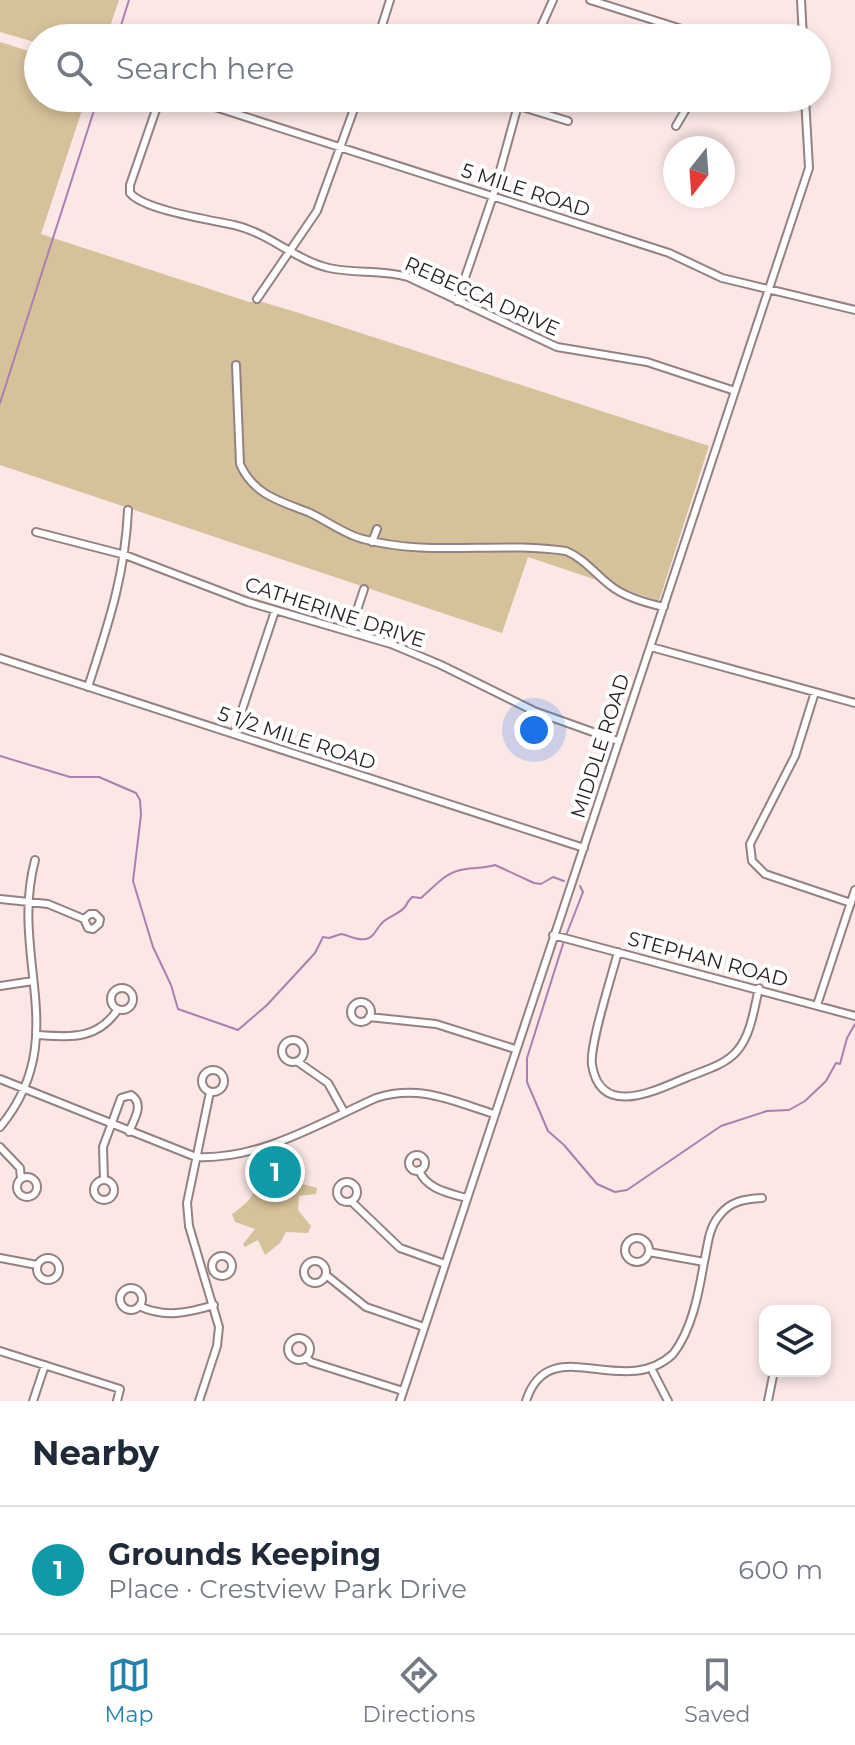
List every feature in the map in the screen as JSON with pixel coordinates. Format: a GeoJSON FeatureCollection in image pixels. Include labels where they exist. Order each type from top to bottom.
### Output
{"type":"FeatureCollection","features":[{"type":"Feature","properties":{"kind":"street"},"geometry":{"type":"LineString","coordinates":[[382,24],[390,0]]}},
{"type":"Feature","properties":{"kind":"street"},"geometry":{"type":"LineString","coordinates":[[542,24],[553,0]]}},
{"type":"Feature","properties":{"kind":"street"},"geometry":{"type":"LineString","coordinates":[[590,0],[665,24]]}},
{"type":"Feature","properties":{"kind":"street"},"geometry":{"type":"LineString","coordinates":[[801,0],[802,24]]}},
{"type":"Feature","properties":{"kind":"street","name":"REBECCA DRIVE"},"geometry":{"type":"LineString","coordinates":[[155,112],[128,194],[136,199],[185,215],[248,229],[331,269],[396,274],[557,347],[647,362],[735,391]]}},
{"type":"Feature","properties":{"kind":"street","name":"5 MILE ROAD"},"geometry":{"type":"LineString","coordinates":[[231,112],[669,253],[722,278],[855,310]]}},
{"type":"Feature","properties":{"kind":"street"},"geometry":{"type":"LineString","coordinates":[[257,299],[317,211],[353,112]]}},
{"type":"Feature","properties":{"kind":"street"},"geometry":{"type":"LineString","coordinates":[[457,301],[493,196],[517,112]]}},
{"type":"Feature","properties":{"kind":"street"},"geometry":{"type":"LineString","coordinates":[[545,112],[568,121]]}},
{"type":"Feature","properties":{"kind":"street"},"geometry":{"type":"LineString","coordinates":[[676,126],[684,112]]}},
{"type":"Feature","properties":{"kind":"street","name":"MIDDLE ROAD"},"geometry":{"type":"LineString","coordinates":[[400,1401],[809,168],[806,112]]}},
{"type":"Feature","properties":{"kind":"street"},"geometry":{"type":"LineString","coordinates":[[236,365],[240,464],[255,488],[272,498],[329,521],[350,535],[372,542],[426,548],[550,548],[566,551],[581,557],[613,588],[664,607]]}},
{"type":"Feature","properties":{"kind":"street"},"geometry":{"type":"LineString","coordinates":[[88,687],[118,594],[128,510]]}},
{"type":"Feature","properties":{"kind":"street"},"geometry":{"type":"LineString","coordinates":[[372,542],[377,529]]}},
{"type":"Feature","properties":{"kind":"street","name":"CATHERINE DRIVE"},"geometry":{"type":"LineString","coordinates":[[36,532],[125,555],[275,611],[350,631],[418,654],[534,711],[618,741]]}},
{"type":"Feature","properties":{"kind":"street"},"geometry":{"type":"LineString","coordinates":[[350,631],[364,589]]}},
{"type":"Feature","properties":{"kind":"street"},"geometry":{"type":"LineString","coordinates":[[234,734],[275,611]]}},
{"type":"Feature","properties":{"kind":"street"},"geometry":{"type":"LineString","coordinates":[[651,647],[855,703]]}},
{"type":"Feature","properties":{"kind":"street","name":"5 1/2 MILE ROAD"},"geometry":{"type":"LineString","coordinates":[[0,658],[584,848]]}},
{"type":"Feature","properties":{"kind":"street"},"geometry":{"type":"LineString","coordinates":[[815,692],[795,756],[753,838],[750,856],[755,866],[765,874],[851,903]]}},
{"type":"Feature","properties":{"kind":"street"},"geometry":{"type":"LineString","coordinates":[[0,1127],[25,1089],[38,1035],[27,902],[35,860]]}},
{"type":"Feature","properties":{"kind":"street"},"geometry":{"type":"LineString","coordinates":[[817,1005],[855,890]]}},
{"type":"Feature","properties":{"kind":"street"},"geometry":{"type":"LineString","coordinates":[[0,899],[48,904],[84,919]]}},
{"type":"Feature","properties":{"kind":"street","name":"STEPHAN ROAD"},"geometry":{"type":"LineString","coordinates":[[553,935],[855,1016]]}},
{"type":"Feature","properties":{"kind":"street"},"geometry":{"type":"LineString","coordinates":[[618,952],[591,1060],[594,1074],[602,1086],[621,1097],[642,1096],[732,1056],[747,1034],[759,988]]}},
{"type":"Feature","properties":{"kind":"street"},"geometry":{"type":"LineString","coordinates":[[0,986],[33,981]]}},
{"type":"Feature","properties":{"kind":"street"},"geometry":{"type":"LineString","coordinates":[[38,1035],[74,1037],[91,1034],[104,1026],[118,1009]]}},
{"type":"Feature","properties":{"kind":"street"},"geometry":{"type":"LineString","coordinates":[[369,1017],[436,1024],[515,1049]]}},
{"type":"Feature","properties":{"kind":"street"},"geometry":{"type":"LineString","coordinates":[[298,1062],[328,1083],[344,1112]]}},
{"type":"Feature","properties":{"kind":"street"},"geometry":{"type":"LineString","coordinates":[[0,1079],[196,1157],[222,1158],[248,1153],[376,1098],[404,1091],[424,1092],[494,1114]]}},
{"type":"Feature","properties":{"kind":"street"},"geometry":{"type":"LineString","coordinates":[[199,1401],[218,1337],[214,1305],[187,1215],[188,1191],[210,1092]]}},
{"type":"Feature","properties":{"kind":"street"},"geometry":{"type":"LineString","coordinates":[[104,1180],[101,1154],[121,1098],[128,1095],[134,1096],[138,1108],[129,1132]]}},
{"type":"Feature","properties":{"kind":"street"},"geometry":{"type":"LineString","coordinates":[[0,1147],[20,1168],[21,1179]]}},
{"type":"Feature","properties":{"kind":"street"},"geometry":{"type":"LineString","coordinates":[[419,1170],[423,1179],[434,1187],[466,1198]]}},
{"type":"Feature","properties":{"kind":"street"},"geometry":{"type":"LineString","coordinates":[[627,1380],[653,1372],[670,1358],[682,1341],[694,1306],[713,1225],[722,1212],[741,1200],[762,1198]]}},
{"type":"Feature","properties":{"kind":"street"},"geometry":{"type":"LineString","coordinates":[[352,1202],[400,1248],[445,1264]]}},
{"type":"Feature","properties":{"kind":"street"},"geometry":{"type":"LineString","coordinates":[[649,1252],[704,1262]]}},
{"type":"Feature","properties":{"kind":"street"},"geometry":{"type":"LineString","coordinates":[[0,1258],[37,1265]]}},
{"type":"Feature","properties":{"kind":"street"},"geometry":{"type":"LineString","coordinates":[[202,1270],[212,1268]]}},
{"type":"Feature","properties":{"kind":"street"},"geometry":{"type":"LineString","coordinates":[[326,1275],[366,1307],[424,1327]]}},
{"type":"Feature","properties":{"kind":"street"},"geometry":{"type":"LineString","coordinates":[[139,1306],[171,1314],[214,1305]]}},
{"type":"Feature","properties":{"kind":"street"},"geometry":{"type":"LineString","coordinates":[[0,1351],[120,1389],[117,1401]]}},
{"type":"Feature","properties":{"kind":"street"},"geometry":{"type":"LineString","coordinates":[[306,1357],[311,1362],[403,1391]]}},
{"type":"Feature","properties":{"kind":"street"},"geometry":{"type":"LineString","coordinates":[[33,1401],[45,1365]]}},
{"type":"Feature","properties":{"kind":"street"},"geometry":{"type":"LineString","coordinates":[[526,1401],[536,1382],[555,1371],[570,1370],[609,1380]]}},
{"type":"Feature","properties":{"kind":"street"},"geometry":{"type":"LineString","coordinates":[[653,1372],[668,1401]]}},
{"type":"Feature","properties":{"kind":"street"},"geometry":{"type":"LineString","coordinates":[[768,1401],[773,1377]]}},
{"type":"Feature","properties":{"kind":"shaded area"},"geometry":{"type":"Polygon","coordinates":[[[0,0],[119,0],[111,24],[24,24],[24,39],[0,32],[0,0]]]}},
{"type":"Feature","properties":{"kind":"shaded area"},"geometry":{"type":"Polygon","coordinates":[[[0,42],[24,50],[24,112],[81,112],[41,234],[249,302],[262,302],[296,312],[709,446],[659,601],[528,557],[502,633],[0,465],[0,42]]]}},
{"type":"Feature","properties":{"kind":"shaded area"},"geometry":{"type":"Polygon","coordinates":[[[272,1153],[280,1178],[317,1188],[316,1194],[299,1196],[298,1210],[311,1226],[308,1233],[286,1232],[280,1243],[265,1255],[258,1240],[245,1247],[243,1244],[255,1229],[235,1222],[232,1214],[254,1192],[252,1160],[272,1153]]]}},
{"type":"Feature","properties":{"kind":"waterway"},"geometry":{"type":"LineString","coordinates":[[121,24],[129,0]]}},
{"type":"Feature","properties":{"kind":"waterway"},"geometry":{"type":"LineString","coordinates":[[0,403],[94,112]]}},
{"type":"Feature","properties":{"kind":"waterway"},"geometry":{"type":"LineString","coordinates":[[0,756],[70,777],[99,777],[136,793],[141,815],[133,881],[153,947],[171,985],[178,1009],[238,1030],[267,1005],[315,953],[323,937],[341,934],[359,939],[369,938],[383,922],[403,909],[412,897],[421,898],[452,873],[495,865],[534,883],[541,884],[553,877],[564,881]]}},
{"type":"Feature","properties":{"kind":"waterway"},"geometry":{"type":"LineString","coordinates":[[567,933],[583,892],[580,886]]}},
{"type":"Feature","properties":{"kind":"waterway"},"geometry":{"type":"LineString","coordinates":[[563,944],[527,1058],[527,1082],[548,1131],[597,1184],[615,1192],[627,1190],[721,1126],[767,1111],[789,1110],[805,1101],[826,1081],[836,1063],[840,1064],[847,1038],[855,1024]]}},
{"type":"Feature","properties":{"kind":"place","name":"Grounds Keeping"},"geometry":{"type":"Point","coordinates":[275,1172]}}]}
